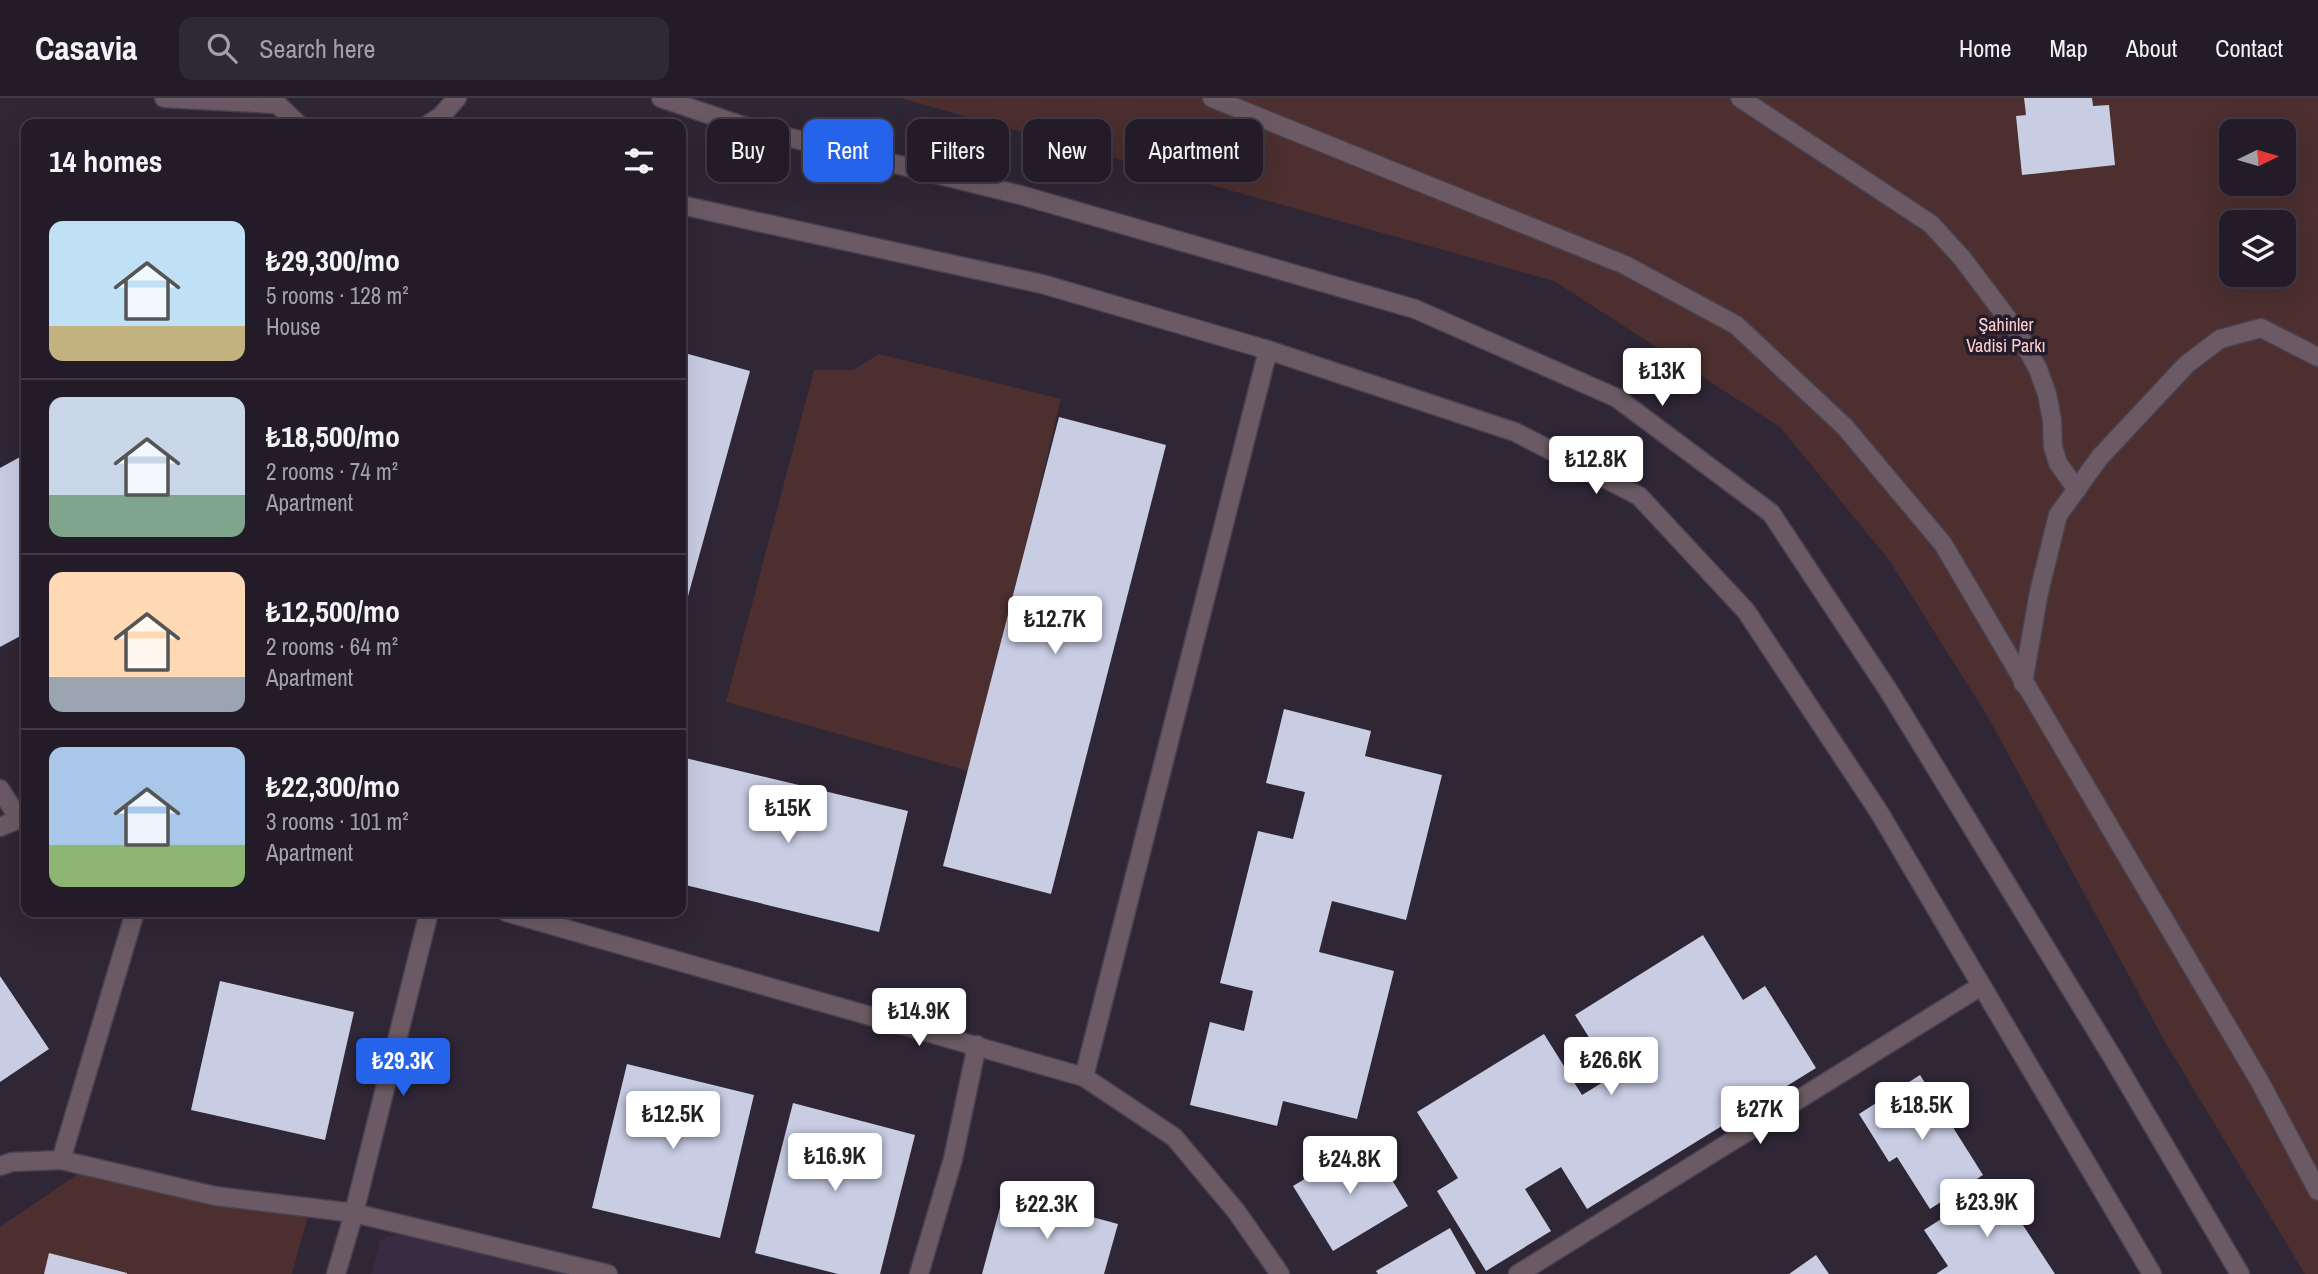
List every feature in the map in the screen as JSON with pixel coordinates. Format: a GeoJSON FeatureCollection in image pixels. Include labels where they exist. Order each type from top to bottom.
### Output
{"type":"FeatureCollection","features":[{"type":"Feature","properties":{"kind":"street"},"geometry":{"type":"LineString","coordinates":[[164,98],[273,101],[293,119]]}},
{"type":"Feature","properties":{"kind":"street"},"geometry":{"type":"LineString","coordinates":[[436,119],[457,98]]}},
{"type":"Feature","properties":{"kind":"street"},"geometry":{"type":"LineString","coordinates":[[661,98],[743,126],[1024,196],[1415,309],[1617,398],[1771,513],[1890,693],[2113,1058],[2240,1274]]}},
{"type":"Feature","properties":{"kind":"street"},"geometry":{"type":"LineString","coordinates":[[1212,98],[1625,265],[1735,325],[1844,427],[1943,544],[2260,1082],[2318,1191]]}},
{"type":"Feature","properties":{"kind":"street"},"geometry":{"type":"LineString","coordinates":[[1740,98],[1931,224],[1962,258],[1992,294],[2028,349],[2047,394],[2053,447],[2058,463],[2077,490]]}},
{"type":"Feature","properties":{"kind":"street"},"geometry":{"type":"LineString","coordinates":[[686,206],[1042,284],[1268,350],[1516,432],[1639,496],[1746,611],[1879,812],[2152,1274]]}},
{"type":"Feature","properties":{"kind":"street"},"geometry":{"type":"LineString","coordinates":[[2024,683],[2039,593],[2058,516],[2100,457],[2187,364],[2220,339],[2261,328],[2318,357]]}},
{"type":"Feature","properties":{"kind":"street"},"geometry":{"type":"LineString","coordinates":[[1084,1077],[1268,350]]}},
{"type":"Feature","properties":{"kind":"street"},"geometry":{"type":"LineString","coordinates":[[0,789],[21,817]]}},
{"type":"Feature","properties":{"kind":"street"},"geometry":{"type":"LineString","coordinates":[[0,827],[21,821]]}},
{"type":"Feature","properties":{"kind":"street"},"geometry":{"type":"LineString","coordinates":[[61,1160],[134,917]]}},
{"type":"Feature","properties":{"kind":"street"},"geometry":{"type":"LineString","coordinates":[[336,1274],[354,1213],[428,917]]}},
{"type":"Feature","properties":{"kind":"street"},"geometry":{"type":"LineString","coordinates":[[524,917],[1084,1077],[1174,1136],[1236,1211],[1280,1274]]}},
{"type":"Feature","properties":{"kind":"street"},"geometry":{"type":"LineString","coordinates":[[1517,1274],[1981,986]]}},
{"type":"Feature","properties":{"kind":"street"},"geometry":{"type":"LineString","coordinates":[[919,1274],[953,1159],[978,1045]]}},
{"type":"Feature","properties":{"kind":"street"},"geometry":{"type":"LineString","coordinates":[[0,1166],[12,1162],[61,1160],[215,1196],[354,1213],[608,1274]]}},
{"type":"Feature","properties":{"kind":"shaded area"},"geometry":{"type":"Polygon","coordinates":[[[407,1231],[581,1274],[371,1274],[380,1240],[407,1231]]]}},
{"type":"Feature","properties":{"kind":"green space","name":"Şahinler Vadisi Parkı"},"geometry":{"type":"Polygon","coordinates":[[[900,98],[2318,98],[2318,1274],[2305,1274],[2164,1040],[1988,717],[1889,560],[1780,427],[1554,281],[1200,182],[1263,182],[1263,119],[1125,119],[1125,161],[1111,157],[1111,119],[1023,119],[1023,132],[1009,128],[1009,119],[975,119],[900,98]]]}},
{"type":"Feature","properties":{"kind":"green space"},"geometry":{"type":"Polygon","coordinates":[[[879,354],[1061,399],[971,772],[726,702],[814,370],[853,370],[879,354]]]}},
{"type":"Feature","properties":{"kind":"green space"},"geometry":{"type":"Polygon","coordinates":[[[91,1165],[309,1212],[292,1274],[0,1274],[0,1227],[91,1165]]]}},
{"type":"Feature","properties":{"kind":"building"},"geometry":{"type":"Polygon","coordinates":[[[2024,98],[2092,98],[2093,106],[2109,105],[2115,165],[2022,175],[2016,116],[2026,115],[2024,98]]]}},
{"type":"Feature","properties":{"kind":"building"},"geometry":{"type":"Polygon","coordinates":[[[686,353],[750,371],[686,603],[686,353]]]}},
{"type":"Feature","properties":{"kind":"building"},"geometry":{"type":"Polygon","coordinates":[[[1059,417],[1166,445],[1051,894],[943,866],[1059,417]]]}},
{"type":"Feature","properties":{"kind":"building"},"geometry":{"type":"Polygon","coordinates":[[[20,457],[21,459],[21,636],[0,647],[0,468],[20,457]]]}},
{"type":"Feature","properties":{"kind":"building"},"geometry":{"type":"Polygon","coordinates":[[[1284,709],[1371,731],[1365,756],[1442,775],[1406,920],[1332,901],[1319,952],[1394,971],[1357,1119],[1283,1101],[1277,1126],[1190,1105],[1210,1022],[1244,1031],[1253,991],[1220,983],[1258,831],[1293,839],[1305,792],[1266,783],[1284,709]]]}},
{"type":"Feature","properties":{"kind":"building"},"geometry":{"type":"Polygon","coordinates":[[[686,758],[908,811],[879,932],[686,885],[686,758]]]}},
{"type":"Feature","properties":{"kind":"building"},"geometry":{"type":"Polygon","coordinates":[[[1703,935],[1743,1000],[1765,986],[1816,1068],[1587,1209],[1561,1167],[1525,1189],[1551,1231],[1486,1271],[1437,1191],[1458,1178],[1417,1112],[1544,1034],[1582,1095],[1613,1076],[1575,1015],[1703,935]]]}},
{"type":"Feature","properties":{"kind":"building"},"geometry":{"type":"Polygon","coordinates":[[[0,976],[49,1049],[0,1082],[0,976]]]}},
{"type":"Feature","properties":{"kind":"building"},"geometry":{"type":"Polygon","coordinates":[[[220,981],[354,1012],[325,1140],[191,1110],[220,981]]]}},
{"type":"Feature","properties":{"kind":"building"},"geometry":{"type":"Polygon","coordinates":[[[627,1064],[754,1095],[720,1238],[592,1208],[627,1064]]]}},
{"type":"Feature","properties":{"kind":"building"},"geometry":{"type":"Polygon","coordinates":[[[1920,1075],[1983,1175],[1930,1209],[1897,1157],[1889,1162],[1859,1114],[1920,1075]]]}},
{"type":"Feature","properties":{"kind":"building"},"geometry":{"type":"Polygon","coordinates":[[[793,1103],[915,1135],[880,1274],[838,1274],[755,1253],[793,1103]]]}},
{"type":"Feature","properties":{"kind":"building"},"geometry":{"type":"Polygon","coordinates":[[[1368,1141],[1408,1206],[1333,1251],[1293,1186],[1368,1141]]]}},
{"type":"Feature","properties":{"kind":"building"},"geometry":{"type":"Polygon","coordinates":[[[1996,1184],[2055,1274],[1936,1274],[1948,1266],[1924,1230],[1996,1184]]]}},
{"type":"Feature","properties":{"kind":"building"},"geometry":{"type":"Polygon","coordinates":[[[1004,1193],[1118,1224],[1104,1274],[982,1274],[1004,1193]]]}},
{"type":"Feature","properties":{"kind":"building"},"geometry":{"type":"Polygon","coordinates":[[[1450,1228],[1476,1274],[1378,1274],[1376,1271],[1450,1228]]]}},
{"type":"Feature","properties":{"kind":"building"},"geometry":{"type":"Polygon","coordinates":[[[49,1253],[127,1273],[127,1274],[44,1274],[49,1253]]]}},
{"type":"Feature","properties":{"kind":"building"},"geometry":{"type":"Polygon","coordinates":[[[1816,1255],[1829,1274],[1789,1274],[1816,1255]]]}}]}
